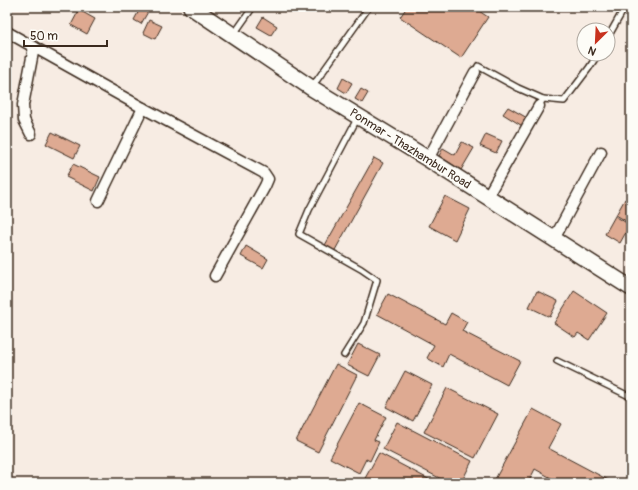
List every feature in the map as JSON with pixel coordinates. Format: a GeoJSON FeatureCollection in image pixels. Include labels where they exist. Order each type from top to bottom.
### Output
{"type":"FeatureCollection","features":[{"type":"Feature","properties":{"kind":"street","name":"Ponmar - Thazhambur Road"},"geometry":{"type":"LineString","coordinates":[[191,7],[310,87],[428,159],[631,288]]}},
{"type":"Feature","properties":{"kind":"street"},"geometry":{"type":"LineString","coordinates":[[7,32],[143,108],[264,173],[268,179],[215,276]]}},
{"type":"Feature","properties":{"kind":"street"},"geometry":{"type":"LineString","coordinates":[[31,134],[24,120],[22,105],[34,47]]}},
{"type":"Feature","properties":{"kind":"street"},"geometry":{"type":"LineString","coordinates":[[428,159],[475,72]]}},
{"type":"Feature","properties":{"kind":"street"},"geometry":{"type":"LineString","coordinates":[[487,197],[541,103]]}},
{"type":"Feature","properties":{"kind":"street"},"geometry":{"type":"LineString","coordinates":[[98,201],[143,108]]}},
{"type":"Feature","properties":{"kind":"street"},"geometry":{"type":"LineString","coordinates":[[554,239],[601,152]]}},
{"type":"Feature","properties":{"kind":"lane"},"geometry":{"type":"LineString","coordinates":[[233,35],[253,7]]}},
{"type":"Feature","properties":{"kind":"lane"},"geometry":{"type":"LineString","coordinates":[[310,87],[317,80],[369,7]]}},
{"type":"Feature","properties":{"kind":"lane"},"geometry":{"type":"LineString","coordinates":[[616,23],[625,7]]}},
{"type":"Feature","properties":{"kind":"lane"},"geometry":{"type":"LineString","coordinates":[[475,72],[478,66],[518,88],[541,103],[564,101],[593,62]]}},
{"type":"Feature","properties":{"kind":"lane"},"geometry":{"type":"LineString","coordinates":[[344,355],[364,323],[377,280],[361,269],[299,234],[309,210],[358,116]]}},
{"type":"Feature","properties":{"kind":"lane"},"geometry":{"type":"LineString","coordinates":[[557,361],[631,397]]}},
{"type":"Feature","properties":{"kind":"building"},"geometry":{"type":"Polygon","coordinates":[[[141,7],[149,10],[141,24],[134,20],[141,7]]]}},
{"type":"Feature","properties":{"kind":"building"},"geometry":{"type":"Polygon","coordinates":[[[407,7],[473,7],[488,17],[461,58],[400,17],[407,7]]]}},
{"type":"Feature","properties":{"kind":"building"},"geometry":{"type":"Polygon","coordinates":[[[79,10],[95,19],[87,34],[71,25],[79,10]]]}},
{"type":"Feature","properties":{"kind":"building"},"geometry":{"type":"Polygon","coordinates":[[[263,17],[277,26],[271,35],[257,27],[263,17]]]}},
{"type":"Feature","properties":{"kind":"building"},"geometry":{"type":"Polygon","coordinates":[[[149,20],[162,26],[155,39],[143,33],[149,20]]]}},
{"type":"Feature","properties":{"kind":"building"},"geometry":{"type":"Polygon","coordinates":[[[343,78],[352,83],[346,93],[338,88],[343,78]]]}},
{"type":"Feature","properties":{"kind":"building"},"geometry":{"type":"Polygon","coordinates":[[[361,89],[368,93],[362,103],[355,99],[361,89]]]}},
{"type":"Feature","properties":{"kind":"building"},"geometry":{"type":"Polygon","coordinates":[[[508,107],[529,119],[524,127],[503,114],[508,107]]]}},
{"type":"Feature","properties":{"kind":"building"},"geometry":{"type":"Polygon","coordinates":[[[52,132],[80,146],[74,158],[46,144],[52,132]]]}},
{"type":"Feature","properties":{"kind":"building"},"geometry":{"type":"Polygon","coordinates":[[[486,134],[502,141],[496,153],[480,146],[486,134]]]}},
{"type":"Feature","properties":{"kind":"building"},"geometry":{"type":"Polygon","coordinates":[[[462,142],[474,148],[461,170],[439,156],[443,148],[455,155],[462,142]]]}},
{"type":"Feature","properties":{"kind":"building"},"geometry":{"type":"Polygon","coordinates":[[[374,158],[383,163],[334,252],[324,247],[374,158]]]}},
{"type":"Feature","properties":{"kind":"building"},"geometry":{"type":"Polygon","coordinates":[[[73,164],[100,177],[94,191],[66,177],[73,164]]]}},
{"type":"Feature","properties":{"kind":"building"},"geometry":{"type":"Polygon","coordinates":[[[445,196],[470,209],[455,240],[429,226],[445,196]]]}},
{"type":"Feature","properties":{"kind":"building"},"geometry":{"type":"Polygon","coordinates":[[[625,199],[631,203],[631,224],[616,215],[625,199]]]}},
{"type":"Feature","properties":{"kind":"building"},"geometry":{"type":"Polygon","coordinates":[[[615,216],[630,225],[620,243],[605,234],[615,216]]]}},
{"type":"Feature","properties":{"kind":"building"},"geometry":{"type":"Polygon","coordinates":[[[246,246],[268,259],[263,268],[241,256],[246,246]]]}},
{"type":"Feature","properties":{"kind":"building"},"geometry":{"type":"Polygon","coordinates":[[[537,291],[558,301],[550,317],[529,307],[537,291]]]}},
{"type":"Feature","properties":{"kind":"building"},"geometry":{"type":"Polygon","coordinates":[[[574,291],[607,313],[589,340],[578,333],[575,337],[554,323],[574,291]]]}},
{"type":"Feature","properties":{"kind":"building"},"geometry":{"type":"Polygon","coordinates":[[[388,294],[445,324],[451,313],[467,322],[462,331],[520,361],[507,385],[449,354],[443,367],[427,358],[434,345],[377,314],[388,294]]]}},
{"type":"Feature","properties":{"kind":"building"},"geometry":{"type":"Polygon","coordinates":[[[358,344],[380,355],[369,376],[347,365],[358,344]]]}},
{"type":"Feature","properties":{"kind":"building"},"geometry":{"type":"Polygon","coordinates":[[[336,364],[357,375],[318,452],[296,441],[336,364]]]}},
{"type":"Feature","properties":{"kind":"building"},"geometry":{"type":"Polygon","coordinates":[[[405,371],[432,385],[413,421],[386,407],[405,371]]]}},
{"type":"Feature","properties":{"kind":"building"},"geometry":{"type":"Polygon","coordinates":[[[447,388],[498,414],[475,458],[424,432],[447,388]]]}},
{"type":"Feature","properties":{"kind":"building"},"geometry":{"type":"Polygon","coordinates":[[[359,403],[386,417],[374,440],[379,442],[370,461],[366,459],[359,473],[330,458],[359,403]]]}},
{"type":"Feature","properties":{"kind":"building"},"geometry":{"type":"Polygon","coordinates":[[[533,409],[561,424],[548,448],[614,483],[560,483],[535,469],[528,483],[493,483],[533,409]]]}},
{"type":"Feature","properties":{"kind":"building"},"geometry":{"type":"Polygon","coordinates":[[[397,422],[472,461],[461,483],[449,483],[383,449],[397,422]]]}},
{"type":"Feature","properties":{"kind":"building"},"geometry":{"type":"Polygon","coordinates":[[[379,453],[436,483],[363,482],[379,453]]]}}]}
